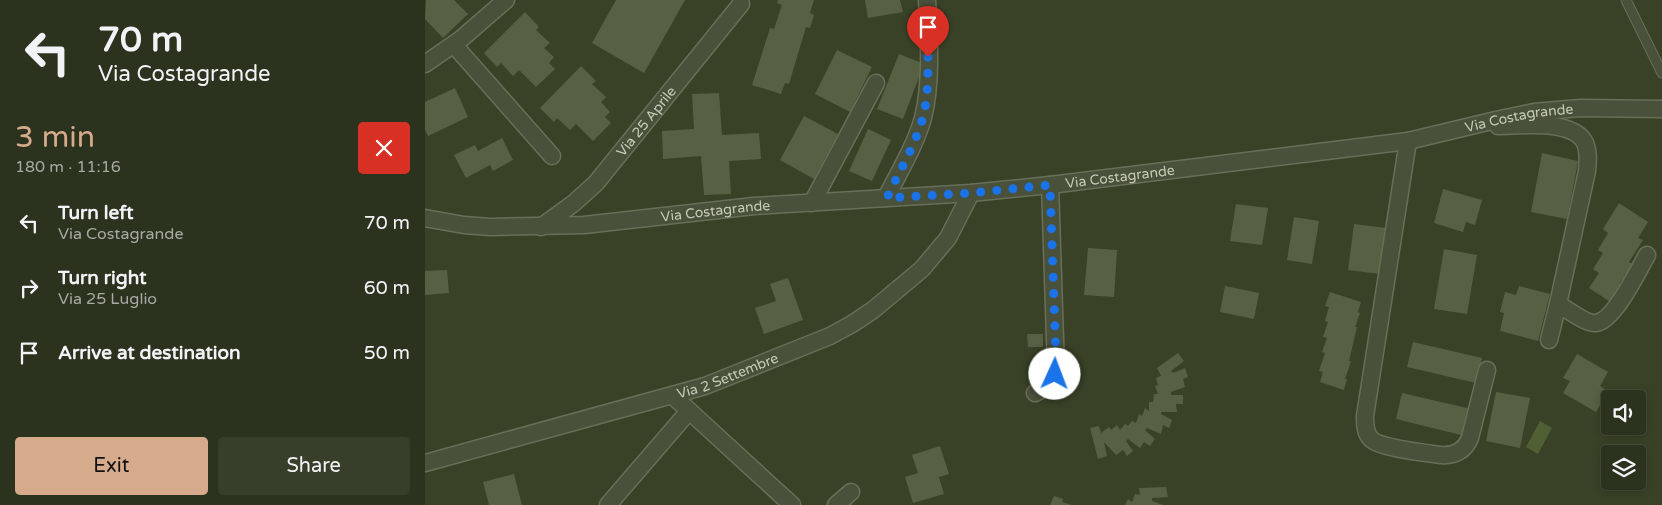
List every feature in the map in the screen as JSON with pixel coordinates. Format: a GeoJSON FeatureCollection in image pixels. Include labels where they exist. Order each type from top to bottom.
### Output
{"type":"FeatureCollection","features":[{"type":"Feature","properties":{"kind":"street"},"geometry":{"type":"LineString","coordinates":[[425,64],[454,45],[483,22],[506,0]]}},
{"type":"Feature","properties":{"kind":"street"},"geometry":{"type":"LineString","coordinates":[[887,198],[917,135],[925,108],[928,41],[927,0]]}},
{"type":"Feature","properties":{"kind":"street","name":"Via 25 Aprile"},"geometry":{"type":"LineString","coordinates":[[541,227],[574,203],[596,182],[741,4]]}},
{"type":"Feature","properties":{"kind":"street"},"geometry":{"type":"LineString","coordinates":[[454,45],[552,156]]}},
{"type":"Feature","properties":{"kind":"street"},"geometry":{"type":"LineString","coordinates":[[812,203],[875,83]]}},
{"type":"Feature","properties":{"kind":"street","name":"Via Costagrande"},"geometry":{"type":"LineString","coordinates":[[425,218],[477,226],[541,227],[596,224],[754,206],[971,193],[1408,141],[1521,114],[1586,108],[1662,109]]}},
{"type":"Feature","properties":{"kind":"street"},"geometry":{"type":"LineString","coordinates":[[1465,127],[1554,127],[1571,130],[1583,140],[1587,150],[1587,172],[1549,340]]}},
{"type":"Feature","properties":{"kind":"street"},"geometry":{"type":"LineString","coordinates":[[1408,141],[1365,416],[1371,440],[1381,445],[1445,456],[1459,452],[1470,438],[1487,370]]}},
{"type":"Feature","properties":{"kind":"street"},"geometry":{"type":"LineString","coordinates":[[1035,393],[1049,385],[1053,380],[1056,370],[1050,185]]}},
{"type":"Feature","properties":{"kind":"street","name":"Via 2 Settembre"},"geometry":{"type":"LineString","coordinates":[[425,463],[673,396],[733,376],[818,341],[863,317],[900,289],[934,257],[953,230],[971,193]]}},
{"type":"Feature","properties":{"kind":"street"},"geometry":{"type":"LineString","coordinates":[[1558,304],[1588,321],[1596,323],[1606,319],[1615,309],[1647,255]]}},
{"type":"Feature","properties":{"kind":"street"},"geometry":{"type":"LineString","coordinates":[[673,396],[792,505]]}},
{"type":"Feature","properties":{"kind":"street"},"geometry":{"type":"LineString","coordinates":[[608,505],[689,411]]}},
{"type":"Feature","properties":{"kind":"street"},"geometry":{"type":"LineString","coordinates":[[836,505],[851,492]]}},
{"type":"Feature","properties":{"kind":"lane"},"geometry":{"type":"LineString","coordinates":[[1626,0],[1662,73]]}},
{"type":"Feature","properties":{"kind":"shaded area"},"geometry":{"type":"Polygon","coordinates":[[[1540,421],[1552,428],[1538,454],[1526,447],[1540,421]]]}},
{"type":"Feature","properties":{"kind":"building"},"geometry":{"type":"Polygon","coordinates":[[[426,0],[454,0],[468,14],[443,38],[425,19],[426,0]]]}},
{"type":"Feature","properties":{"kind":"building"},"geometry":{"type":"Polygon","coordinates":[[[616,0],[685,0],[644,73],[592,43],[616,0]]]}},
{"type":"Feature","properties":{"kind":"building"},"geometry":{"type":"Polygon","coordinates":[[[778,0],[814,0],[810,13],[814,15],[810,28],[806,27],[789,84],[785,83],[781,94],[752,85],[770,28],[774,29],[782,5],[777,3],[778,0]]]}},
{"type":"Feature","properties":{"kind":"building"},"geometry":{"type":"Polygon","coordinates":[[[865,0],[900,0],[903,12],[868,18],[865,0]]]}},
{"type":"Feature","properties":{"kind":"building"},"geometry":{"type":"Polygon","coordinates":[[[525,12],[539,27],[536,30],[550,43],[544,48],[554,57],[549,63],[555,69],[536,87],[519,70],[513,76],[501,63],[497,67],[484,53],[525,12]]]}},
{"type":"Feature","properties":{"kind":"building"},"geometry":{"type":"Polygon","coordinates":[[[837,50],[872,67],[850,112],[815,94],[837,50]]]}},
{"type":"Feature","properties":{"kind":"building"},"geometry":{"type":"Polygon","coordinates":[[[899,54],[924,64],[903,119],[877,109],[899,54]]]}},
{"type":"Feature","properties":{"kind":"building"},"geometry":{"type":"Polygon","coordinates":[[[581,66],[596,81],[592,84],[606,97],[601,102],[610,112],[605,117],[611,123],[593,141],[576,124],[570,130],[557,118],[554,122],[540,108],[581,66]]]}},
{"type":"Feature","properties":{"kind":"building"},"geometry":{"type":"Polygon","coordinates":[[[455,88],[468,117],[428,136],[425,130],[425,102],[455,88]]]}},
{"type":"Feature","properties":{"kind":"building"},"geometry":{"type":"Polygon","coordinates":[[[719,93],[722,135],[759,133],[761,159],[729,161],[731,194],[704,195],[701,156],[663,159],[662,131],[694,129],[692,94],[719,93]]]}},
{"type":"Feature","properties":{"kind":"building"},"geometry":{"type":"Polygon","coordinates":[[[804,116],[838,134],[814,179],[780,160],[804,116]]]}},
{"type":"Feature","properties":{"kind":"building"},"geometry":{"type":"Polygon","coordinates":[[[868,129],[891,140],[872,181],[849,171],[868,129]]]}},
{"type":"Feature","properties":{"kind":"building"},"geometry":{"type":"Polygon","coordinates":[[[502,138],[513,160],[493,171],[490,165],[466,178],[454,155],[475,145],[478,151],[502,138]]]}},
{"type":"Feature","properties":{"kind":"building"},"geometry":{"type":"Polygon","coordinates":[[[1542,153],[1578,161],[1567,219],[1531,212],[1542,153]]]}},
{"type":"Feature","properties":{"kind":"building"},"geometry":{"type":"Polygon","coordinates":[[[1443,189],[1482,200],[1475,225],[1466,222],[1463,232],[1434,223],[1443,189]]]}},
{"type":"Feature","properties":{"kind":"building"},"geometry":{"type":"Polygon","coordinates":[[[1619,203],[1648,222],[1638,238],[1643,240],[1629,262],[1633,264],[1620,283],[1624,286],[1612,303],[1589,288],[1599,273],[1593,269],[1603,253],[1598,250],[1608,233],[1603,229],[1619,203]]]}},
{"type":"Feature","properties":{"kind":"building"},"geometry":{"type":"Polygon","coordinates":[[[1236,204],[1268,208],[1262,245],[1230,241],[1236,204]]]}},
{"type":"Feature","properties":{"kind":"building"},"geometry":{"type":"Polygon","coordinates":[[[1294,217],[1319,221],[1312,264],[1287,260],[1294,217]]]}},
{"type":"Feature","properties":{"kind":"building"},"geometry":{"type":"Polygon","coordinates":[[[1354,224],[1386,228],[1380,274],[1348,270],[1354,224]]]}},
{"type":"Feature","properties":{"kind":"building"},"geometry":{"type":"Polygon","coordinates":[[[1088,248],[1117,250],[1114,297],[1084,295],[1088,248]]]}},
{"type":"Feature","properties":{"kind":"building"},"geometry":{"type":"Polygon","coordinates":[[[1444,249],[1477,255],[1467,314],[1434,309],[1444,249]]]}},
{"type":"Feature","properties":{"kind":"building"},"geometry":{"type":"Polygon","coordinates":[[[447,270],[449,293],[425,295],[425,271],[447,270]]]}},
{"type":"Feature","properties":{"kind":"building"},"geometry":{"type":"Polygon","coordinates":[[[788,278],[803,320],[764,334],[755,308],[776,301],[770,284],[788,278]]]}},
{"type":"Feature","properties":{"kind":"building"},"geometry":{"type":"Polygon","coordinates":[[[1225,286],[1259,293],[1254,319],[1220,312],[1225,286]]]}},
{"type":"Feature","properties":{"kind":"building"},"geometry":{"type":"Polygon","coordinates":[[[1519,286],[1550,294],[1538,341],[1500,331],[1504,313],[1500,312],[1505,292],[1516,295],[1519,286]]]}},
{"type":"Feature","properties":{"kind":"building"},"geometry":{"type":"Polygon","coordinates":[[[1330,292],[1361,302],[1344,390],[1320,382],[1323,372],[1319,371],[1325,353],[1322,352],[1327,338],[1323,337],[1328,322],[1325,321],[1329,307],[1325,306],[1330,292]]]}},
{"type":"Feature","properties":{"kind":"building"},"geometry":{"type":"Polygon","coordinates":[[[1027,334],[1043,334],[1043,347],[1028,347],[1027,334]]]}},
{"type":"Feature","properties":{"kind":"building"},"geometry":{"type":"Polygon","coordinates":[[[1413,342],[1482,358],[1476,383],[1407,367],[1413,342]]]}},
{"type":"Feature","properties":{"kind":"building"},"geometry":{"type":"Polygon","coordinates":[[[1178,353],[1184,361],[1171,371],[1173,373],[1185,368],[1188,377],[1183,379],[1185,387],[1171,392],[1171,395],[1183,395],[1183,404],[1176,404],[1177,412],[1161,412],[1161,414],[1172,420],[1169,428],[1163,425],[1161,434],[1147,428],[1145,430],[1155,439],[1150,446],[1144,442],[1140,448],[1128,439],[1126,441],[1133,451],[1127,456],[1123,450],[1116,455],[1104,443],[1107,456],[1098,459],[1090,428],[1099,426],[1101,433],[1109,427],[1111,430],[1117,425],[1120,430],[1125,424],[1128,426],[1132,421],[1136,423],[1139,414],[1142,416],[1145,408],[1149,411],[1149,402],[1153,402],[1154,394],[1158,394],[1155,386],[1158,385],[1156,378],[1161,376],[1157,368],[1178,353]]]}},
{"type":"Feature","properties":{"kind":"building"},"geometry":{"type":"Polygon","coordinates":[[[1577,354],[1608,372],[1600,386],[1606,390],[1601,390],[1601,403],[1596,412],[1563,393],[1570,381],[1563,378],[1577,354]]]}},
{"type":"Feature","properties":{"kind":"building"},"geometry":{"type":"Polygon","coordinates":[[[1043,365],[1044,378],[1028,379],[1028,366],[1043,365]]]}},
{"type":"Feature","properties":{"kind":"building"},"geometry":{"type":"Polygon","coordinates":[[[1496,392],[1530,398],[1520,448],[1486,441],[1496,392]]]}},
{"type":"Feature","properties":{"kind":"building"},"geometry":{"type":"Polygon","coordinates":[[[1402,393],[1471,409],[1465,436],[1396,419],[1402,393]]]}},
{"type":"Feature","properties":{"kind":"building"},"geometry":{"type":"Polygon","coordinates":[[[940,446],[949,474],[939,477],[944,494],[913,503],[905,477],[918,473],[912,455],[940,446]]]}},
{"type":"Feature","properties":{"kind":"building"},"geometry":{"type":"Polygon","coordinates":[[[514,474],[522,505],[489,505],[483,482],[514,474]]]}},
{"type":"Feature","properties":{"kind":"building"},"geometry":{"type":"Polygon","coordinates":[[[1166,487],[1168,497],[1152,498],[1152,501],[1163,505],[1125,505],[1128,499],[1132,502],[1135,494],[1140,495],[1139,488],[1166,487]]]}},
{"type":"Feature","properties":{"kind":"building"},"geometry":{"type":"Polygon","coordinates":[[[1054,496],[1063,499],[1062,502],[1072,505],[1050,505],[1054,496]]]}},
{"type":"Feature","properties":{"kind":"route"},"geometry":{"type":"LineString","coordinates":[[928,57],[925,108],[917,135],[887,198],[971,193],[1050,185],[1055,374]]}}]}
